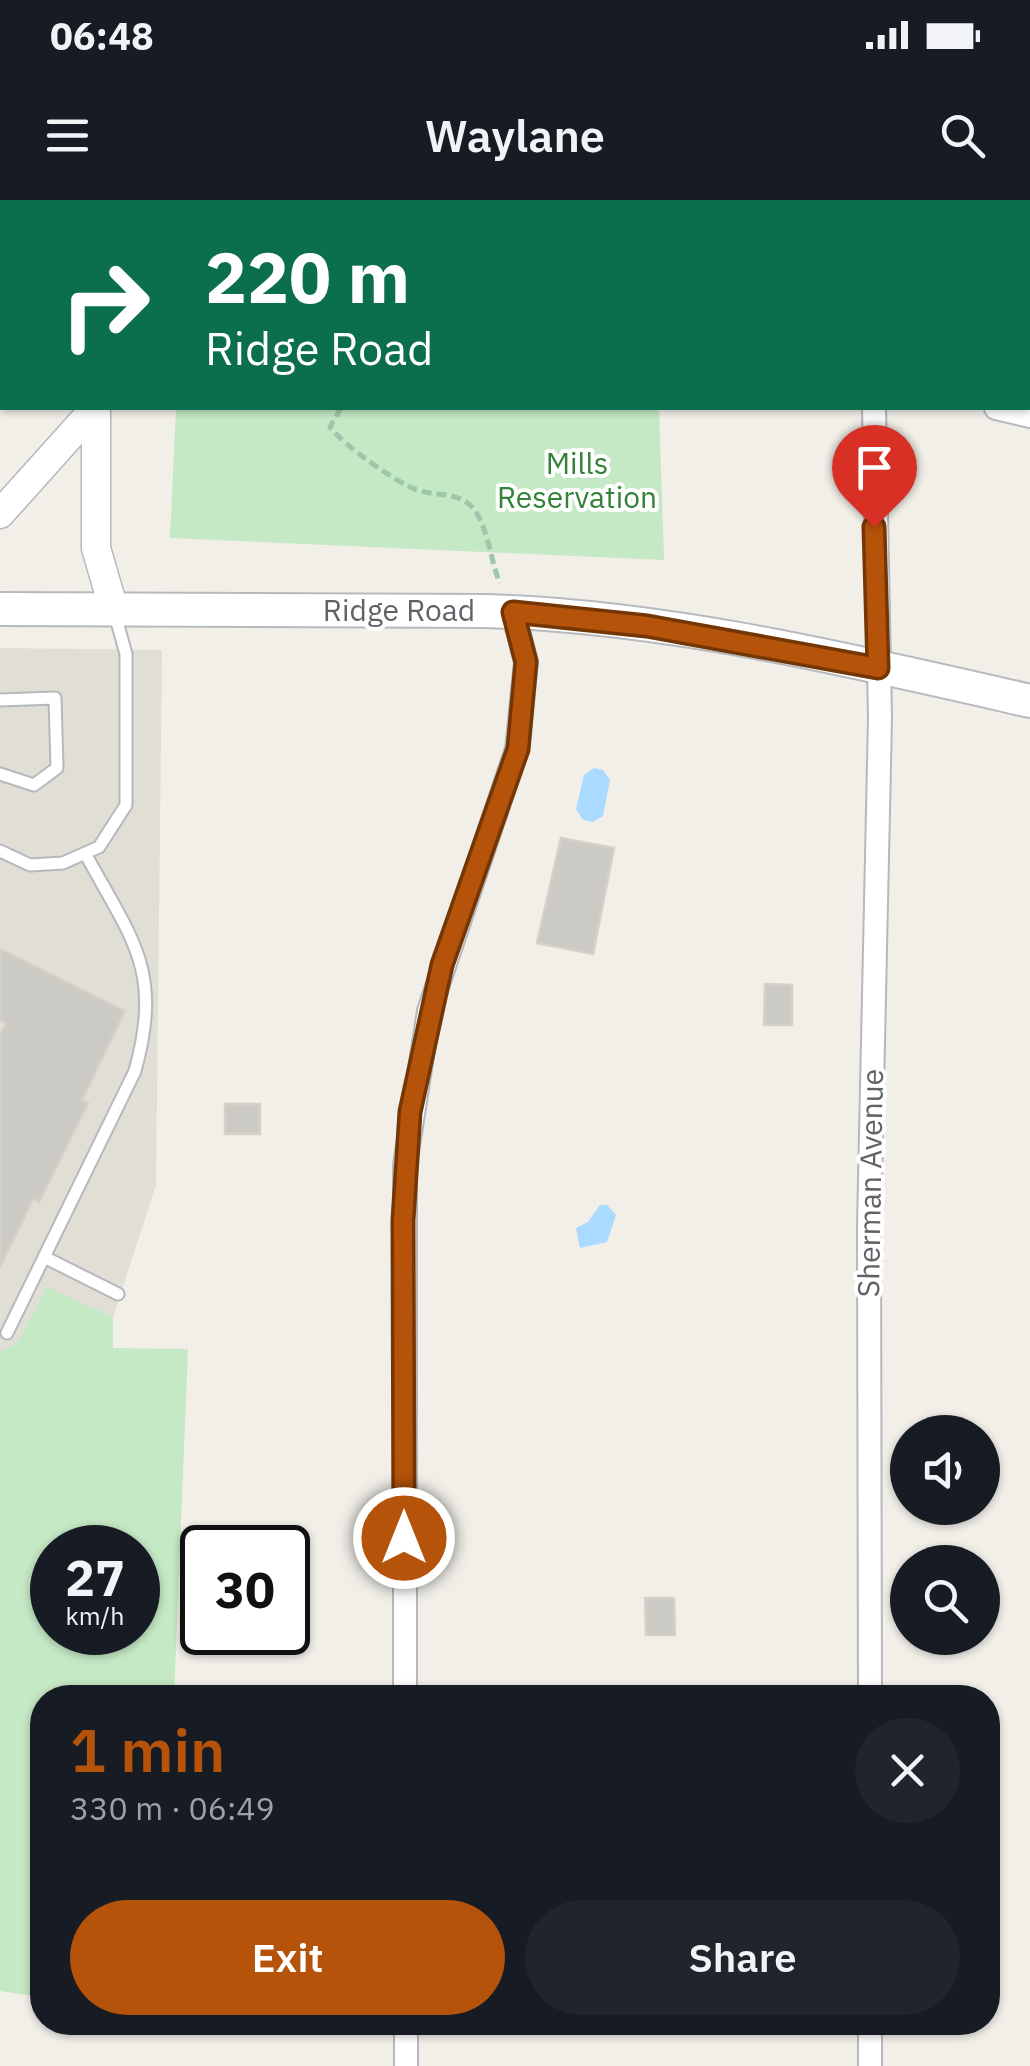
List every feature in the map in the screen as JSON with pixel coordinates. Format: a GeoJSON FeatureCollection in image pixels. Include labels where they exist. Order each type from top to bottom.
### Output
{"type":"FeatureCollection","features":[{"type":"Feature","properties":{"kind":"main road","name":"Ridge Road"},"geometry":{"type":"LineString","coordinates":[[0,610],[513,612],[647,626],[878,668],[1030,701]]}},
{"type":"Feature","properties":{"kind":"street"},"geometry":{"type":"LineString","coordinates":[[0,514],[94,410]]}},
{"type":"Feature","properties":{"kind":"street"},"geometry":{"type":"LineString","coordinates":[[96,410],[96,548],[114,610]]}},
{"type":"Feature","properties":{"kind":"street","name":"Sherman Avenue"},"geometry":{"type":"LineString","coordinates":[[870,1685],[869,1227],[878,668],[874,410]]}},
{"type":"Feature","properties":{"kind":"street"},"geometry":{"type":"LineString","coordinates":[[1004,410],[1030,416]]}},
{"type":"Feature","properties":{"kind":"street"},"geometry":{"type":"LineString","coordinates":[[404,1685],[406,1148],[418,1058],[438,980],[518,749],[526,662],[513,612]]}},
{"type":"Feature","properties":{"kind":"street"},"geometry":{"type":"LineString","coordinates":[[406,2035],[406,2066]]}},
{"type":"Feature","properties":{"kind":"street"},"geometry":{"type":"LineString","coordinates":[[870,2035],[870,2066]]}},
{"type":"Feature","properties":{"kind":"lane"},"geometry":{"type":"LineString","coordinates":[[0,850],[30,864],[63,863],[98,847],[126,805],[126,654],[114,610]]}},
{"type":"Feature","properties":{"kind":"lane"},"geometry":{"type":"LineString","coordinates":[[0,700],[55,698],[57,768],[34,785],[0,774]]}},
{"type":"Feature","properties":{"kind":"lane"},"geometry":{"type":"LineString","coordinates":[[6,1333],[135,1071],[147,1026],[147,981],[138,955],[85,853]]}},
{"type":"Feature","properties":{"kind":"lane"},"geometry":{"type":"LineString","coordinates":[[44,1257],[118,1294]]}},
{"type":"Feature","properties":{"kind":"path"},"geometry":{"type":"LineString","coordinates":[[341,410],[330,428],[341,442],[414,490],[452,495],[470,505],[513,612]]}},
{"type":"Feature","properties":{"kind":"shaded area"},"geometry":{"type":"Polygon","coordinates":[[[0,648],[162,650],[156,1185],[113,1317],[108,1525],[30,1525],[30,1655],[49,1655],[44,1685],[30,1685],[30,1749],[0,1877],[0,648]]]}},
{"type":"Feature","properties":{"kind":"green space","name":"Mills Reservation"},"geometry":{"type":"Polygon","coordinates":[[[176,410],[659,410],[664,560],[170,538],[176,410]]]}},
{"type":"Feature","properties":{"kind":"green space"},"geometry":{"type":"Polygon","coordinates":[[[47,1287],[113,1317],[113,1348],[188,1349],[174,1685],[30,1685],[30,1995],[0,1991],[0,1352],[17,1343],[47,1287]]]}},
{"type":"Feature","properties":{"kind":"water"},"geometry":{"type":"Polygon","coordinates":[[[594,768],[603,770],[610,780],[603,816],[593,822],[583,820],[576,809],[584,775],[594,768]]]}},
{"type":"Feature","properties":{"kind":"water"},"geometry":{"type":"Polygon","coordinates":[[[600,1205],[607,1205],[616,1215],[607,1242],[580,1248],[576,1228],[588,1222],[600,1205]]]}},
{"type":"Feature","properties":{"kind":"building"},"geometry":{"type":"Polygon","coordinates":[[[561,838],[614,848],[593,954],[537,943],[561,838]]]}},
{"type":"Feature","properties":{"kind":"building"},"geometry":{"type":"Polygon","coordinates":[[[0,949],[125,1011],[82,1100],[88,1103],[39,1202],[33,1199],[0,1267],[0,1036],[6,1023],[0,1020],[0,949]]]}},
{"type":"Feature","properties":{"kind":"building"},"geometry":{"type":"Polygon","coordinates":[[[765,984],[792,985],[792,1025],[764,1025],[765,984]]]}},
{"type":"Feature","properties":{"kind":"building"},"geometry":{"type":"Polygon","coordinates":[[[225,1104],[260,1104],[260,1134],[225,1134],[225,1104]]]}},
{"type":"Feature","properties":{"kind":"building"},"geometry":{"type":"Polygon","coordinates":[[[645,1598],[674,1598],[675,1635],[646,1635],[645,1598]]]}},
{"type":"Feature","properties":{"kind":"route"},"geometry":{"type":"LineString","coordinates":[[404,1538],[403,1220],[410,1112],[418,1058],[442,965],[508,787],[518,749],[526,662],[513,612],[647,626],[878,668],[874,527]]}}]}
